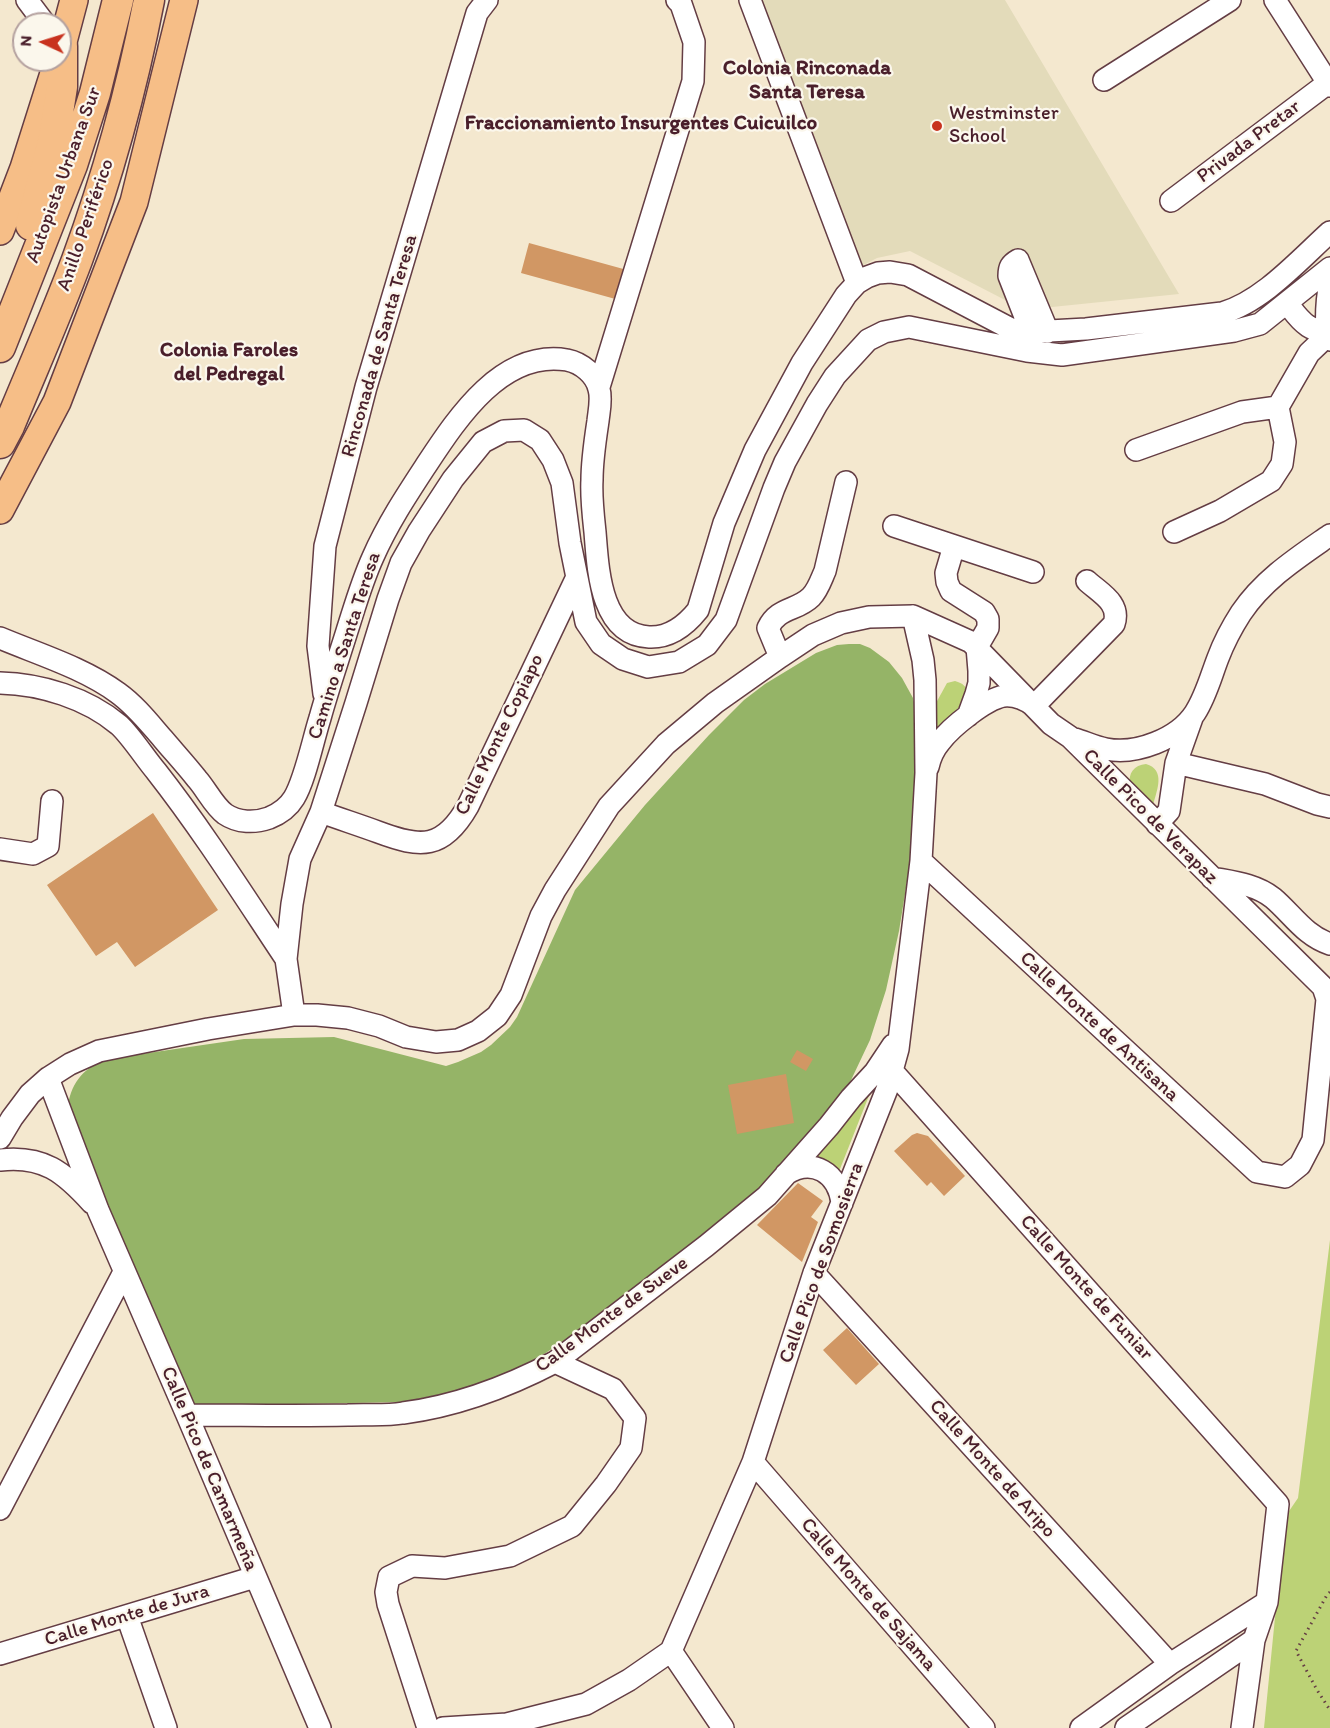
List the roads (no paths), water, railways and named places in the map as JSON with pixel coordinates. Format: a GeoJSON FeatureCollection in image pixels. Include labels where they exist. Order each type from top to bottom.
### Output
{"type":"FeatureCollection","features":[{"type":"Feature","properties":{"kind":"highway"},"geometry":{"type":"LineString","coordinates":[[0,312],[77,108],[102,0]]}},
{"type":"Feature","properties":{"kind":"highway","name":"Autopista Urbana Sur"},"geometry":{"type":"LineString","coordinates":[[0,347],[72,165],[95,93],[118,0]]}},
{"type":"Feature","properties":{"kind":"highway","name":"Autopista Urbana Sur"},"geometry":{"type":"LineString","coordinates":[[0,405],[25,350],[75,223],[124,60],[137,0]]}},
{"type":"Feature","properties":{"kind":"highway","name":"Anillo Periférico"},"geometry":{"type":"LineString","coordinates":[[0,443],[77,261],[101,190],[131,82],[149,0]]}},
{"type":"Feature","properties":{"kind":"highway"},"geometry":{"type":"LineString","coordinates":[[101,190],[157,40],[166,0]]}},
{"type":"Feature","properties":{"kind":"highway"},"geometry":{"type":"LineString","coordinates":[[26,245],[54,138],[62,87],[60,72]]}},
{"type":"Feature","properties":{"kind":"main road"},"geometry":{"type":"LineString","coordinates":[[0,510],[57,402],[134,202],[184,0]]}},
{"type":"Feature","properties":{"kind":"main road"},"geometry":{"type":"LineString","coordinates":[[0,231],[24,168],[50,72]]}},
{"type":"Feature","properties":{"kind":"street","name":"Rinconada de Santa Teresa"},"geometry":{"type":"LineString","coordinates":[[325,700],[318,646],[325,546],[366,387],[477,13],[487,0]]}},
{"type":"Feature","properties":{"kind":"street"},"geometry":{"type":"LineString","coordinates":[[678,0],[694,42],[693,81],[599,387],[591,481],[600,581],[605,600],[611,612],[624,627],[641,636],[662,636],[672,633],[690,620],[698,610],[724,524],[755,450],[802,363],[846,295],[857,283],[878,273],[908,275],[1011,329],[1039,332],[1086,329],[1232,310],[1261,292],[1330,232]]}},
{"type":"Feature","properties":{"kind":"street"},"geometry":{"type":"LineString","coordinates":[[750,0],[857,283]]}},
{"type":"Feature","properties":{"kind":"street"},"geometry":{"type":"LineString","coordinates":[[1104,80],[1230,0]]}},
{"type":"Feature","properties":{"kind":"street"},"geometry":{"type":"LineString","coordinates":[[1275,0],[1329,84]]}},
{"type":"Feature","properties":{"kind":"street","name":"Privada Pretar"},"geometry":{"type":"LineString","coordinates":[[1171,201],[1329,84]]}},
{"type":"Feature","properties":{"kind":"street","name":"Camino a Santa Teresa"},"geometry":{"type":"LineString","coordinates":[[294,1015],[286,959],[300,859],[321,812],[401,563],[453,478],[483,442],[504,431],[524,430],[540,440],[553,460],[562,483],[576,579],[586,622],[601,644],[623,659],[648,667],[680,662],[707,645],[726,620],[774,488],[800,433],[835,376],[868,340],[884,332],[909,327],[1027,351],[1062,355],[1234,331],[1260,324],[1330,268]]}},
{"type":"Feature","properties":{"kind":"street"},"geometry":{"type":"LineString","coordinates":[[1329,338],[1326,315],[1330,284]]}},
{"type":"Feature","properties":{"kind":"street"},"geometry":{"type":"LineString","coordinates":[[1287,303],[1296,317],[1329,338]]}},
{"type":"Feature","properties":{"kind":"street"},"geometry":{"type":"LineString","coordinates":[[1174,532],[1220,511],[1271,481],[1282,464],[1285,442],[1278,407],[1309,353],[1329,338]]}},
{"type":"Feature","properties":{"kind":"street","name":"Camino a Santa Teresa"},"geometry":{"type":"LineString","coordinates":[[0,638],[94,678],[116,691],[134,706],[198,779],[223,813],[233,818],[255,822],[274,816],[290,804],[296,795],[364,579],[382,537],[394,514],[452,426],[475,399],[500,377],[529,363],[566,360],[576,363],[589,371],[599,387]]}},
{"type":"Feature","properties":{"kind":"street"},"geometry":{"type":"LineString","coordinates":[[1136,450],[1242,412],[1278,407]]}},
{"type":"Feature","properties":{"kind":"street"},"geometry":{"type":"LineString","coordinates":[[780,657],[768,628],[773,618],[810,598],[819,585],[825,571],[846,482]]}},
{"type":"Feature","properties":{"kind":"street"},"geometry":{"type":"LineString","coordinates":[[894,526],[1033,572]]}},
{"type":"Feature","properties":{"kind":"street","name":"Calle Pico de Verapaz"},"geometry":{"type":"LineString","coordinates":[[1070,737],[1106,749],[1132,749],[1157,742],[1184,725],[1195,713],[1224,642],[1242,611],[1266,583],[1330,535]]}},
{"type":"Feature","properties":{"kind":"street"},"geometry":{"type":"LineString","coordinates":[[954,546],[946,573],[951,591],[984,612],[988,619],[988,628],[977,647],[979,683],[968,716]]}},
{"type":"Feature","properties":{"kind":"street","name":"Calle Monte Copiapo"},"geometry":{"type":"LineString","coordinates":[[321,812],[412,843],[431,842],[449,831],[468,806],[576,579]]}},
{"type":"Feature","properties":{"kind":"street"},"geometry":{"type":"LineString","coordinates":[[1034,706],[1114,624],[1116,614],[1113,604],[1086,581]]}},
{"type":"Feature","properties":{"kind":"street"},"geometry":{"type":"LineString","coordinates":[[0,1138],[30,1094],[48,1078],[70,1064],[99,1051],[208,1029],[294,1015],[348,1018],[379,1026],[406,1037],[436,1042],[458,1040],[478,1031],[497,1016],[512,995],[541,916],[609,806],[666,744],[715,703],[813,635],[841,623],[869,617],[913,616],[971,642],[1051,724],[1070,737]]}},
{"type":"Feature","properties":{"kind":"street","name":"Calle Pico de Somosierra"},"geometry":{"type":"LineString","coordinates":[[671,1651],[753,1462],[814,1274],[893,1072],[902,1025],[921,861],[926,774],[925,680],[913,616]]}},
{"type":"Feature","properties":{"kind":"street","name":"Camino a Santa Teresa"},"geometry":{"type":"LineString","coordinates":[[0,683],[62,693],[96,710],[120,726],[173,793],[286,959]]}},
{"type":"Feature","properties":{"kind":"street"},"geometry":{"type":"LineString","coordinates":[[926,774],[929,762],[940,741],[968,716],[991,701],[1003,696],[1020,698],[1034,706]]}},
{"type":"Feature","properties":{"kind":"street"},"geometry":{"type":"LineString","coordinates":[[1157,824],[1169,811],[1176,763],[1195,713]]}},
{"type":"Feature","properties":{"kind":"street","name":"Calle Pico de Verapaz"},"geometry":{"type":"LineString","coordinates":[[1070,737],[1323,987],[1327,999],[1313,1140],[1300,1165],[1285,1177]]}},
{"type":"Feature","properties":{"kind":"street"},"geometry":{"type":"LineString","coordinates":[[1176,763],[1265,784],[1330,807]]}},
{"type":"Feature","properties":{"kind":"street"},"geometry":{"type":"LineString","coordinates":[[173,793],[198,779]]}},
{"type":"Feature","properties":{"kind":"street"},"geometry":{"type":"LineString","coordinates":[[0,849],[33,854],[48,846],[52,801]]}},
{"type":"Feature","properties":{"kind":"street","name":"Calle Monte de Antisana"},"geometry":{"type":"LineString","coordinates":[[921,861],[1257,1173],[1285,1177]]}},
{"type":"Feature","properties":{"kind":"street"},"geometry":{"type":"LineString","coordinates":[[1212,878],[1252,886],[1272,897],[1306,931],[1330,944]]}},
{"type":"Feature","properties":{"kind":"street","name":"Calle Monte de Sueve"},"geometry":{"type":"LineString","coordinates":[[187,1415],[319,1416],[402,1413],[475,1397],[529,1376],[555,1362],[767,1196],[875,1072],[891,1050],[902,1025]]}},
{"type":"Feature","properties":{"kind":"street","name":"Calle Monte de Funiar"},"geometry":{"type":"LineString","coordinates":[[893,1072],[1278,1504],[1267,1602]]}},
{"type":"Feature","properties":{"kind":"street","name":"Calle Pico de Camarmeña"},"geometry":{"type":"LineString","coordinates":[[48,1078],[98,1210],[320,1728]]}},
{"type":"Feature","properties":{"kind":"street","name":"Calle Pico de Camarmeña"},"geometry":{"type":"LineString","coordinates":[[0,1160],[30,1160],[50,1166],[84,1194],[98,1210]]}},
{"type":"Feature","properties":{"kind":"street"},"geometry":{"type":"LineString","coordinates":[[785,1174],[808,1167],[823,1171],[835,1181],[842,1203]]}},
{"type":"Feature","properties":{"kind":"street"},"geometry":{"type":"LineString","coordinates":[[0,1509],[124,1272]]}},
{"type":"Feature","properties":{"kind":"street","name":"Calle Monte de Aripo"},"geometry":{"type":"LineString","coordinates":[[814,1274],[1170,1664]]}},
{"type":"Feature","properties":{"kind":"street"},"geometry":{"type":"LineString","coordinates":[[429,1728],[388,1604],[386,1592],[389,1577],[412,1566],[445,1568],[510,1556],[572,1526],[631,1448],[635,1418],[613,1389],[555,1362]]}},
{"type":"Feature","properties":{"kind":"street","name":"Calle Monte de Sajama"},"geometry":{"type":"LineString","coordinates":[[753,1462],[984,1728]]}},
{"type":"Feature","properties":{"kind":"street","name":"Calle Monte de Jura"},"geometry":{"type":"LineString","coordinates":[[0,1654],[255,1577]]}},
{"type":"Feature","properties":{"kind":"street"},"geometry":{"type":"LineString","coordinates":[[1081,1728],[1170,1664],[1267,1602]]}},
{"type":"Feature","properties":{"kind":"street"},"geometry":{"type":"LineString","coordinates":[[1242,1728],[1254,1640],[1267,1602]]}},
{"type":"Feature","properties":{"kind":"street"},"geometry":{"type":"LineString","coordinates":[[127,1616],[166,1728]]}},
{"type":"Feature","properties":{"kind":"street"},"geometry":{"type":"LineString","coordinates":[[1126,1728],[1254,1640]]}},
{"type":"Feature","properties":{"kind":"street"},"geometry":{"type":"LineString","coordinates":[[443,1728],[508,1726],[586,1704],[629,1680],[671,1651],[723,1728]]}},
{"type":"Feature","properties":{"kind":"place","name":"Westminster School"},"geometry":{"type":"Point","coordinates":[937,126]}},
{"type":"Feature","properties":{"kind":"district","name":"Colonia Rinconada Santa Teresa"},"geometry":{"type":"Point","coordinates":[807,81]}},
{"type":"Feature","properties":{"kind":"district","name":"Fraccionamiento Insurgentes Cuicuilco"},"geometry":{"type":"Point","coordinates":[641,124]}},
{"type":"Feature","properties":{"kind":"district","name":"Colonia Faroles del Pedregal"},"geometry":{"type":"Point","coordinates":[229,363]}}]}
